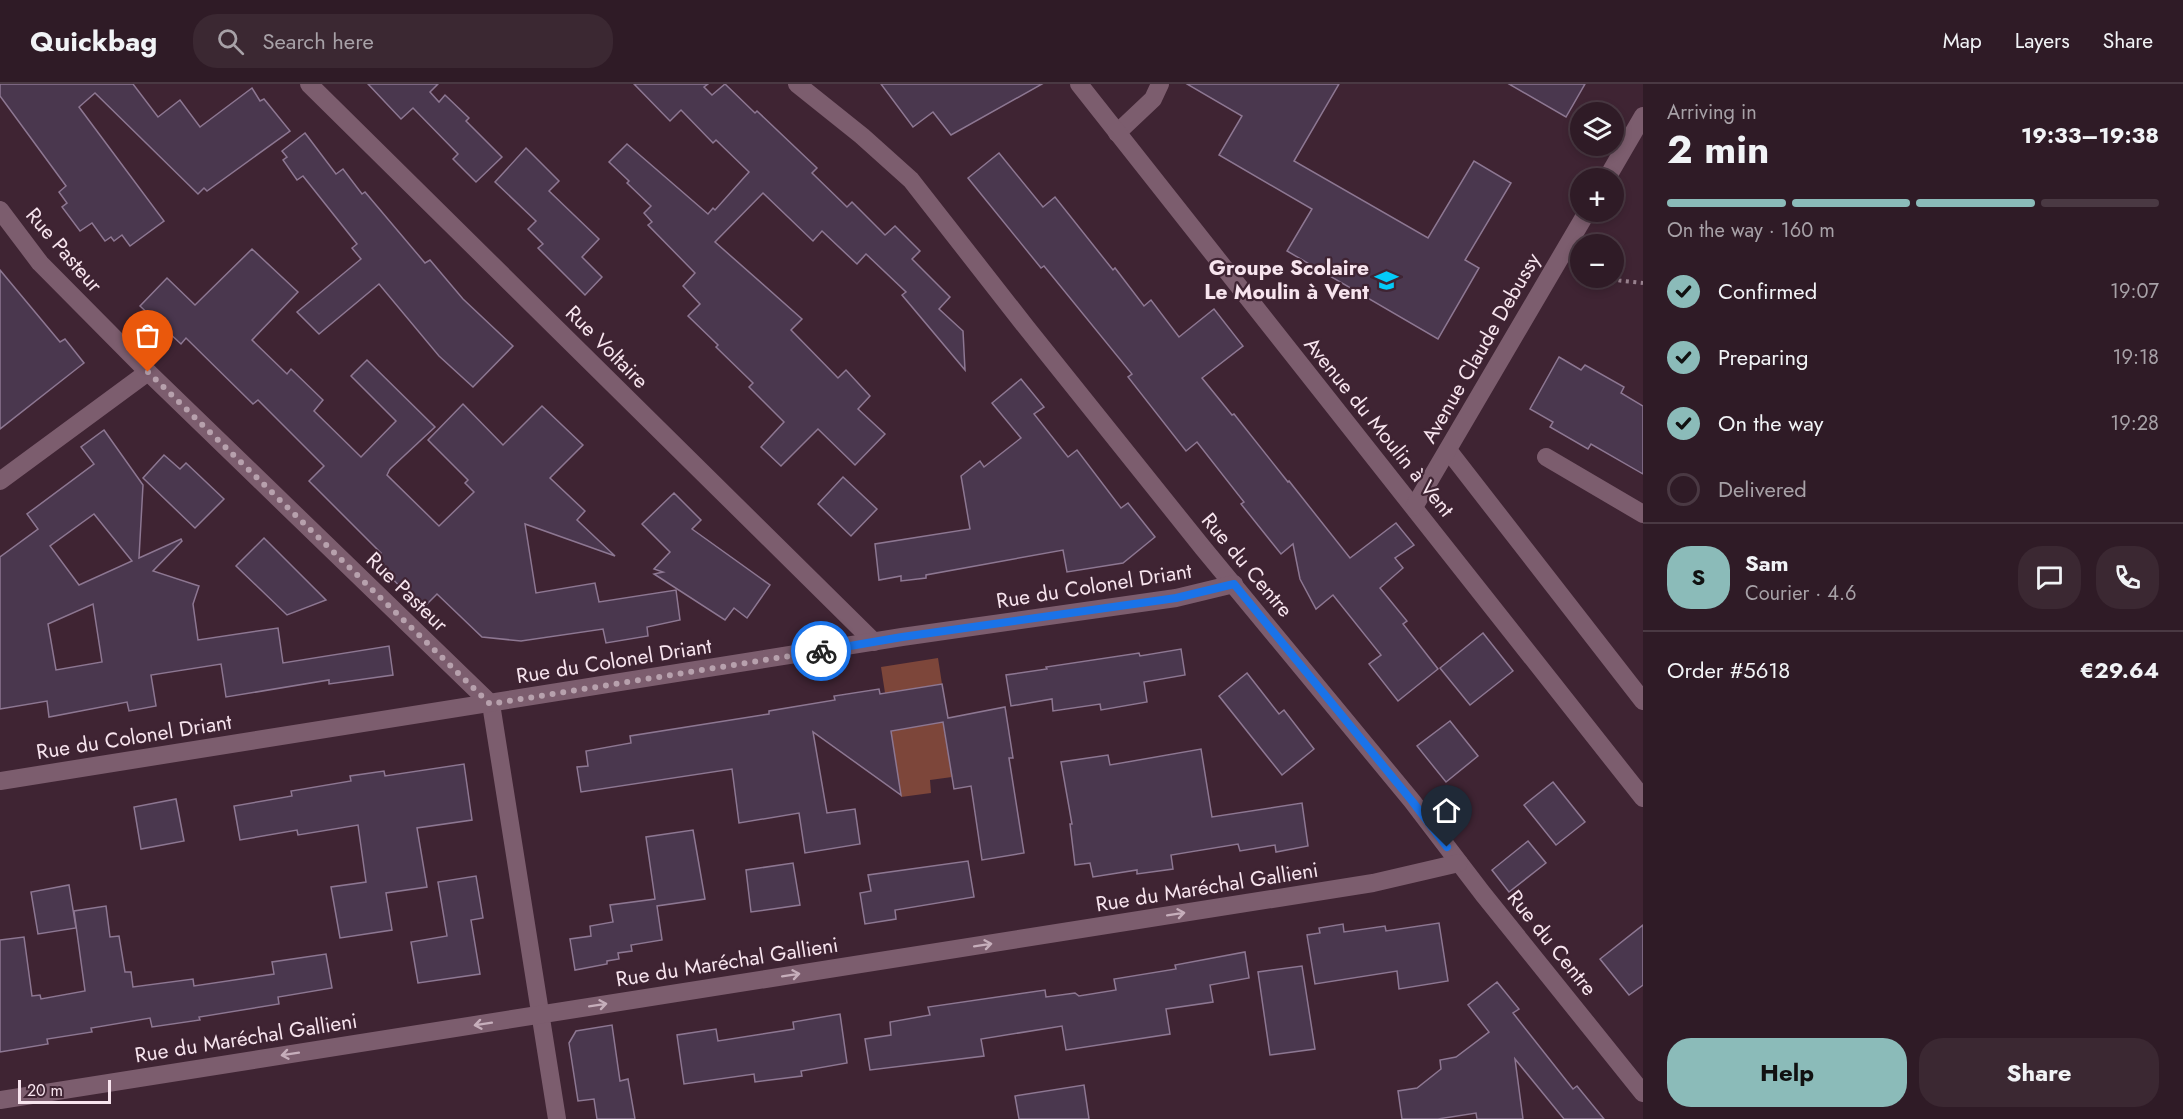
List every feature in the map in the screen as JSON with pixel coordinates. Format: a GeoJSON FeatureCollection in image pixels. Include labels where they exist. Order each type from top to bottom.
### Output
{"type":"FeatureCollection","features":[{"type":"Feature","properties":{"kind":"street","name":"Rue Voltaire"},"geometry":{"type":"LineString","coordinates":[[309,84],[874,642]]}},
{"type":"Feature","properties":{"kind":"street","name":"Rue du Centre"},"geometry":{"type":"LineString","coordinates":[[796,84],[862,136],[911,180],[1026,327],[1412,801],[1643,1093]]}},
{"type":"Feature","properties":{"kind":"street","name":"Avenue du Moulin à Vent"},"geometry":{"type":"LineString","coordinates":[[1079,84],[1643,798]]}},
{"type":"Feature","properties":{"kind":"street"},"geometry":{"type":"LineString","coordinates":[[1117,133],[1153,99],[1160,84]]}},
{"type":"Feature","properties":{"kind":"street"},"geometry":{"type":"LineString","coordinates":[[1612,168],[1643,116]]}},
{"type":"Feature","properties":{"kind":"street","name":"Rue Pasteur"},"geometry":{"type":"LineString","coordinates":[[0,210],[40,263],[148,372],[490,704]]}},
{"type":"Feature","properties":{"kind":"street","name":"Avenue Claude Debussy"},"geometry":{"type":"LineString","coordinates":[[1414,507],[1581,222]]}},
{"type":"Feature","properties":{"kind":"street"},"geometry":{"type":"LineString","coordinates":[[0,481],[148,372]]}},
{"type":"Feature","properties":{"kind":"street"},"geometry":{"type":"LineString","coordinates":[[1448,450],[1643,701]]}},
{"type":"Feature","properties":{"kind":"street"},"geometry":{"type":"LineString","coordinates":[[1546,457],[1643,514]]}},
{"type":"Feature","properties":{"kind":"street","name":"Rue du Colonel Driant"},"geometry":{"type":"LineString","coordinates":[[0,781],[874,642],[1176,598],[1234,584]]}},
{"type":"Feature","properties":{"kind":"street"},"geometry":{"type":"LineString","coordinates":[[490,704],[557,1119]]}},
{"type":"Feature","properties":{"kind":"street","name":"Rue du Maréchal Gallieni"},"geometry":{"type":"LineString","coordinates":[[0,1100],[1373,884],[1459,863]]}},
{"type":"Feature","properties":{"kind":"path"},"geometry":{"type":"LineString","coordinates":[[1624,281],[1643,283]]}},
{"type":"Feature","properties":{"kind":"shaded area"},"geometry":{"type":"Polygon","coordinates":[[[938,658],[942,684],[900,691],[906,728],[943,722],[952,777],[930,780],[931,793],[901,797],[881,667],[938,658]]]}},
{"type":"Feature","properties":{"kind":"building"},"geometry":{"type":"Polygon","coordinates":[[[0,84],[133,84],[158,117],[180,100],[200,127],[252,88],[260,101],[264,99],[290,131],[207,191],[204,188],[198,194],[95,93],[79,107],[164,221],[130,246],[122,235],[114,241],[111,237],[105,241],[92,223],[80,231],[62,207],[67,203],[59,192],[66,186],[0,96],[0,84]]]}},
{"type":"Feature","properties":{"kind":"building"},"geometry":{"type":"Polygon","coordinates":[[[368,84],[438,84],[430,92],[439,102],[445,95],[469,118],[466,121],[502,157],[476,182],[453,159],[458,154],[413,108],[401,119],[368,84]]]}},
{"type":"Feature","properties":{"kind":"building"},"geometry":{"type":"Polygon","coordinates":[[[634,84],[708,84],[704,87],[712,95],[725,84],[817,168],[812,173],[847,207],[852,202],[885,235],[895,226],[920,251],[912,259],[950,297],[939,309],[963,331],[965,370],[902,295],[906,292],[866,254],[857,264],[822,231],[813,241],[763,193],[715,242],[802,319],[791,330],[838,378],[846,370],[870,396],[858,409],[885,434],[855,465],[818,429],[781,466],[761,447],[784,422],[749,387],[753,383],[688,316],[700,304],[683,286],[695,273],[648,225],[652,222],[644,213],[651,206],[609,162],[627,144],[708,214],[713,208],[715,210],[749,172],[716,140],[713,143],[681,110],[670,121],[634,84]]]}},
{"type":"Feature","properties":{"kind":"building"},"geometry":{"type":"Polygon","coordinates":[[[881,84],[1042,84],[951,135],[933,112],[913,127],[881,84]]]}},
{"type":"Feature","properties":{"kind":"building"},"geometry":{"type":"Polygon","coordinates":[[[1187,84],[1339,84],[1294,161],[1428,238],[1474,161],[1511,183],[1465,260],[1479,268],[1438,339],[1287,251],[1312,209],[1219,155],[1242,116],[1187,84]]]}},
{"type":"Feature","properties":{"kind":"building"},"geometry":{"type":"Polygon","coordinates":[[[1509,84],[1585,84],[1575,102],[1570,102],[1570,110],[1566,117],[1509,84]]]}},
{"type":"Feature","properties":{"kind":"building"},"geometry":{"type":"Polygon","coordinates":[[[305,133],[336,174],[343,169],[362,194],[365,192],[425,263],[430,260],[463,299],[513,346],[473,387],[439,356],[379,284],[319,334],[297,312],[361,259],[352,248],[357,244],[303,176],[297,180],[283,160],[287,157],[282,151],[305,133]]]}},
{"type":"Feature","properties":{"kind":"building"},"geometry":{"type":"Polygon","coordinates":[[[526,148],[559,181],[549,191],[599,239],[582,257],[602,277],[585,295],[538,248],[543,244],[528,229],[536,221],[495,182],[526,148]]]}},
{"type":"Feature","properties":{"kind":"building"},"geometry":{"type":"Polygon","coordinates":[[[999,153],[1043,207],[1055,197],[1144,306],[1151,300],[1179,337],[1214,309],[1243,346],[1202,378],[1232,415],[1234,414],[1350,558],[1396,523],[1414,545],[1395,558],[1403,568],[1380,588],[1407,621],[1403,624],[1438,669],[1398,701],[1369,664],[1381,655],[1333,595],[1316,609],[1300,579],[1293,544],[1281,554],[1241,504],[1244,502],[1197,442],[1186,451],[1128,377],[1132,374],[1044,266],[1041,268],[968,178],[999,153]]]}},
{"type":"Feature","properties":{"kind":"building"},"geometry":{"type":"Polygon","coordinates":[[[252,249],[298,292],[252,340],[287,374],[291,369],[323,400],[314,411],[361,457],[396,421],[351,376],[367,360],[435,427],[390,469],[387,475],[439,526],[474,492],[465,483],[468,480],[428,440],[463,404],[503,445],[542,406],[583,445],[550,478],[585,511],[577,520],[615,556],[525,524],[536,593],[595,583],[599,602],[676,590],[680,620],[647,627],[648,636],[606,643],[603,629],[521,641],[482,637],[437,594],[422,609],[374,560],[381,553],[309,481],[324,466],[258,400],[253,404],[186,338],[181,344],[140,306],[167,278],[195,305],[252,249]]]}},
{"type":"Feature","properties":{"kind":"building"},"geometry":{"type":"Polygon","coordinates":[[[0,270],[60,342],[65,339],[84,363],[0,429],[0,270]]]}},
{"type":"Feature","properties":{"kind":"building"},"geometry":{"type":"Polygon","coordinates":[[[1559,357],[1581,370],[1585,365],[1624,387],[1621,393],[1643,406],[1643,474],[1591,444],[1588,449],[1550,427],[1553,422],[1530,409],[1559,357]]]}},
{"type":"Feature","properties":{"kind":"building"},"geometry":{"type":"Polygon","coordinates":[[[1021,379],[1044,407],[1034,414],[1068,457],[1077,450],[1121,508],[1128,503],[1155,537],[1123,563],[1067,572],[1063,550],[926,575],[926,578],[901,581],[901,576],[879,580],[875,544],[970,529],[961,476],[980,461],[984,467],[1021,438],[992,403],[1021,379]]]}},
{"type":"Feature","properties":{"kind":"building"},"geometry":{"type":"Polygon","coordinates":[[[104,430],[143,485],[139,558],[181,539],[182,541],[153,571],[199,586],[193,604],[198,640],[278,628],[283,663],[389,646],[393,675],[329,684],[329,680],[226,697],[221,664],[151,675],[156,706],[129,711],[127,702],[49,717],[47,701],[0,709],[0,557],[38,529],[27,514],[94,464],[81,447],[104,430]],[[94,514],[50,546],[79,585],[132,561],[94,514]],[[93,604],[48,624],[56,670],[102,662],[93,604]]]}},
{"type":"Feature","properties":{"kind":"building"},"geometry":{"type":"Polygon","coordinates":[[[164,455],[180,469],[186,463],[224,499],[195,528],[143,478],[164,455]]]}},
{"type":"Feature","properties":{"kind":"building"},"geometry":{"type":"Polygon","coordinates":[[[843,477],[877,509],[851,536],[818,504],[843,477]]]}},
{"type":"Feature","properties":{"kind":"building"},"geometry":{"type":"Polygon","coordinates":[[[674,493],[701,520],[692,529],[770,585],[747,618],[734,608],[725,620],[654,574],[663,572],[654,569],[670,552],[642,524],[674,493]]]}},
{"type":"Feature","properties":{"kind":"building"},"geometry":{"type":"Polygon","coordinates":[[[264,538],[326,600],[287,615],[236,566],[264,538]]]}},
{"type":"Feature","properties":{"kind":"building"},"geometry":{"type":"Polygon","coordinates":[[[1483,633],[1513,671],[1470,705],[1440,668],[1483,633]]]}},
{"type":"Feature","properties":{"kind":"building"},"geometry":{"type":"Polygon","coordinates":[[[1181,649],[1185,675],[1144,682],[1147,702],[1101,710],[1100,704],[1053,711],[1052,699],[1011,706],[1006,675],[1139,653],[1140,656],[1181,649]]]}},
{"type":"Feature","properties":{"kind":"building"},"geometry":{"type":"Polygon","coordinates":[[[1247,673],[1279,714],[1284,710],[1314,749],[1282,775],[1219,696],[1247,673]]]}},
{"type":"Feature","properties":{"kind":"building"},"geometry":{"type":"Polygon","coordinates":[[[942,684],[948,718],[1005,707],[1013,758],[1009,758],[1024,853],[982,860],[971,786],[954,789],[943,722],[891,731],[901,795],[813,732],[827,813],[855,809],[860,844],[805,853],[799,813],[739,823],[732,769],[581,792],[577,767],[588,766],[586,751],[631,743],[630,736],[769,714],[769,711],[835,700],[834,696],[879,689],[880,694],[942,684]]]}},
{"type":"Feature","properties":{"kind":"building"},"geometry":{"type":"Polygon","coordinates":[[[1450,721],[1478,756],[1446,782],[1417,746],[1450,721]]]}},
{"type":"Feature","properties":{"kind":"building"},"geometry":{"type":"Polygon","coordinates":[[[1201,749],[1212,817],[1302,803],[1308,846],[1276,852],[1275,845],[1240,851],[1238,844],[1171,855],[1173,869],[1137,874],[1137,870],[1093,877],[1090,863],[1075,865],[1070,824],[1072,824],[1061,762],[1108,755],[1110,765],[1201,749]]]}},
{"type":"Feature","properties":{"kind":"building"},"geometry":{"type":"Polygon","coordinates":[[[464,764],[472,820],[417,828],[427,887],[386,893],[392,930],[340,938],[331,887],[366,882],[358,825],[298,835],[297,830],[240,840],[234,806],[292,796],[291,791],[351,781],[350,776],[384,771],[385,776],[464,764]]]}},
{"type":"Feature","properties":{"kind":"building"},"geometry":{"type":"Polygon","coordinates":[[[1553,782],[1585,822],[1556,845],[1524,805],[1553,782]]]}},
{"type":"Feature","properties":{"kind":"building"},"geometry":{"type":"Polygon","coordinates":[[[176,799],[184,841],[141,849],[134,807],[176,799]]]}},
{"type":"Feature","properties":{"kind":"building"},"geometry":{"type":"Polygon","coordinates":[[[693,830],[705,899],[657,906],[662,940],[631,945],[632,951],[618,953],[619,959],[607,961],[607,964],[575,970],[570,939],[591,936],[590,926],[613,922],[610,905],[655,899],[646,837],[693,830]]]}},
{"type":"Feature","properties":{"kind":"building"},"geometry":{"type":"Polygon","coordinates":[[[1528,841],[1546,863],[1509,892],[1492,870],[1528,841]]]}},
{"type":"Feature","properties":{"kind":"building"},"geometry":{"type":"Polygon","coordinates":[[[968,861],[974,897],[895,910],[896,919],[865,924],[860,893],[871,891],[868,875],[968,861]]]}},
{"type":"Feature","properties":{"kind":"building"},"geometry":{"type":"Polygon","coordinates":[[[793,863],[800,905],[751,912],[746,870],[793,863]]]}},
{"type":"Feature","properties":{"kind":"building"},"geometry":{"type":"Polygon","coordinates":[[[476,876],[483,918],[471,920],[480,974],[418,983],[411,942],[447,936],[438,882],[476,876]]]}},
{"type":"Feature","properties":{"kind":"building"},"geometry":{"type":"Polygon","coordinates":[[[69,885],[76,928],[38,934],[31,892],[69,885]]]}},
{"type":"Feature","properties":{"kind":"building"},"geometry":{"type":"Polygon","coordinates":[[[106,906],[110,937],[119,936],[125,972],[131,972],[133,987],[193,979],[194,986],[274,974],[272,962],[326,954],[332,988],[278,997],[279,1004],[199,1017],[200,1020],[152,1027],[150,1018],[91,1028],[92,1032],[47,1039],[48,1044],[0,1052],[0,940],[24,937],[32,996],[40,995],[41,999],[85,991],[74,911],[106,906]]]}},
{"type":"Feature","properties":{"kind":"building"},"geometry":{"type":"Polygon","coordinates":[[[1439,923],[1448,981],[1399,989],[1397,971],[1315,984],[1307,935],[1320,933],[1319,928],[1343,924],[1344,932],[1385,926],[1386,931],[1439,923]]]}},
{"type":"Feature","properties":{"kind":"building"},"geometry":{"type":"Polygon","coordinates":[[[1643,925],[1643,985],[1629,995],[1600,959],[1643,925]]]}},
{"type":"Feature","properties":{"kind":"building"},"geometry":{"type":"Polygon","coordinates":[[[1245,952],[1249,978],[1210,985],[1213,1002],[1166,1009],[1170,1034],[1066,1050],[1062,1026],[981,1039],[984,1056],[870,1070],[865,1039],[891,1035],[890,1022],[930,1015],[928,1007],[1045,990],[1046,997],[1075,993],[1079,996],[1116,990],[1114,979],[1176,969],[1175,965],[1245,952]]]}},
{"type":"Feature","properties":{"kind":"building"},"geometry":{"type":"Polygon","coordinates":[[[1302,966],[1315,1049],[1270,1055],[1258,972],[1302,966]]]}},
{"type":"Feature","properties":{"kind":"building"},"geometry":{"type":"Polygon","coordinates":[[[1497,982],[1519,1009],[1513,1013],[1573,1089],[1577,1086],[1604,1119],[1564,1119],[1515,1059],[1523,1119],[1477,1119],[1476,1113],[1438,1119],[1402,1119],[1398,1091],[1417,1088],[1441,1069],[1440,1060],[1456,1057],[1489,1032],[1468,1005],[1497,982]]]}},
{"type":"Feature","properties":{"kind":"building"},"geometry":{"type":"Polygon","coordinates":[[[840,1014],[847,1063],[801,1071],[802,1076],[755,1082],[754,1074],[684,1084],[677,1035],[716,1029],[718,1041],[794,1029],[793,1022],[840,1014]]]}},
{"type":"Feature","properties":{"kind":"building"},"geometry":{"type":"Polygon","coordinates":[[[612,1025],[620,1081],[628,1079],[635,1119],[597,1119],[594,1099],[578,1101],[569,1043],[576,1031],[612,1025]]]}},
{"type":"Feature","properties":{"kind":"building"},"geometry":{"type":"Polygon","coordinates":[[[1084,1085],[1089,1119],[1019,1119],[1015,1096],[1084,1085]]]}},
{"type":"Feature","properties":{"kind":"way so far"},"geometry":{"type":"LineString","coordinates":[[148,372],[490,704],[821,651]]}},
{"type":"Feature","properties":{"kind":"place","name":"Groupe Scolaire Le Moulin à Vent"},"geometry":{"type":"Point","coordinates":[1387,280]}},
{"type":"Feature","properties":{"kind":"route"},"geometry":{"type":"LineString","coordinates":[[821,651],[902,637],[1176,598],[1234,584],[1447,847]]}}]}
